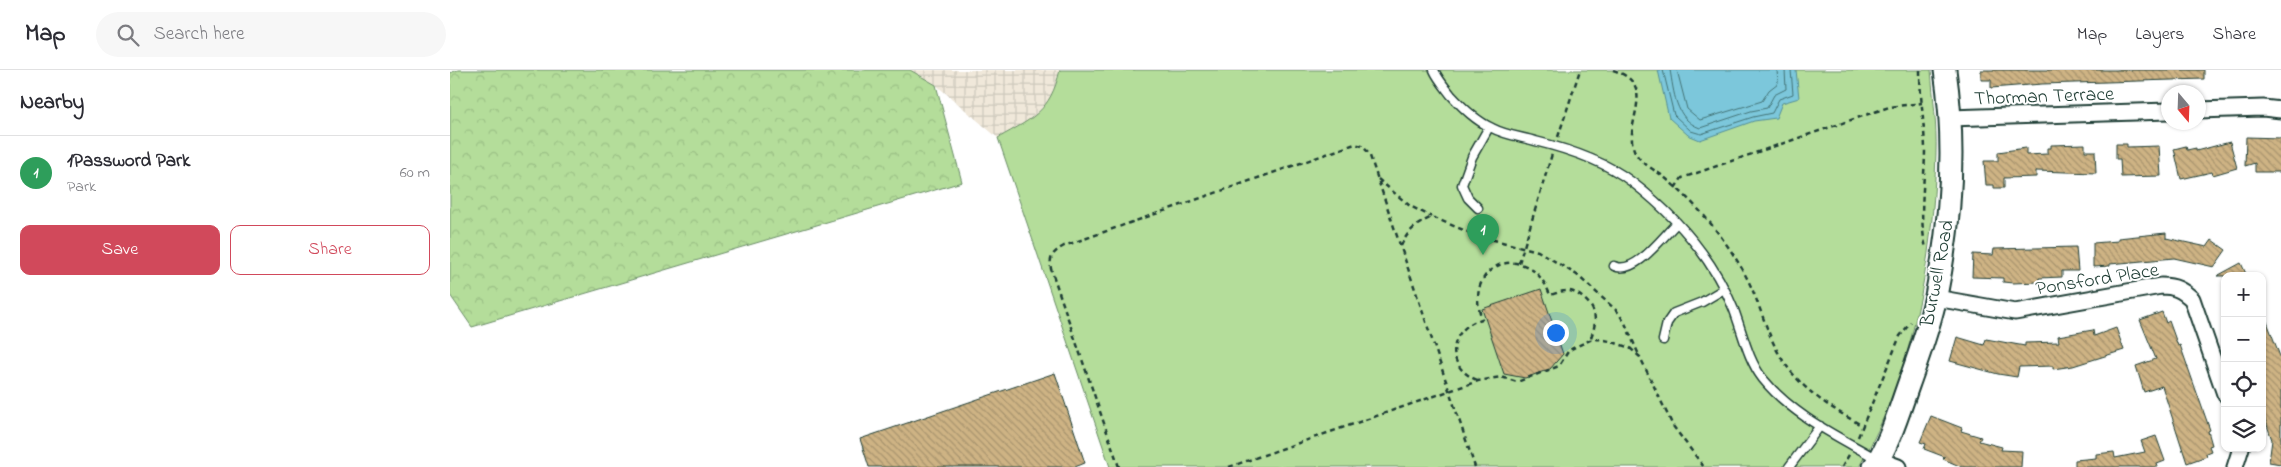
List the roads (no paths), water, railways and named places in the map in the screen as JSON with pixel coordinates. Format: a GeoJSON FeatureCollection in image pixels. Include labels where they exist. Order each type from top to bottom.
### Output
{"type":"FeatureCollection","features":[{"type":"Feature","properties":{"kind":"main road","name":"Burwell Road"},"geometry":{"type":"LineString","coordinates":[[1884,465],[1936,298],[1948,210],[1951,165],[1950,118],[1945,70]]}},
{"type":"Feature","properties":{"kind":"street"},"geometry":{"type":"LineString","coordinates":[[2206,110],[2263,108],[2281,110]]}},
{"type":"Feature","properties":{"kind":"street","name":"Thorman Terrace"},"geometry":{"type":"LineString","coordinates":[[1950,118],[2161,111]]}},
{"type":"Feature","properties":{"kind":"street","name":"Ponsford Place"},"geometry":{"type":"LineString","coordinates":[[1936,298],[2015,312],[2161,286],[2172,286],[2182,290],[2192,299],[2221,382]]}},
{"type":"Feature","properties":{"kind":"street"},"geometry":{"type":"LineString","coordinates":[[2235,467],[2240,452]]}},
{"type":"Feature","properties":{"kind":"lane"},"geometry":{"type":"LineString","coordinates":[[1434,70],[1458,103],[1490,127],[1554,146],[1605,165],[1628,179],[1661,205],[1703,254],[1724,289],[1749,354],[1762,378],[1792,408],[1884,465]]}},
{"type":"Feature","properties":{"kind":"lane"},"geometry":{"type":"LineString","coordinates":[[1478,208],[1468,198],[1462,184],[1472,157],[1490,127]]}},
{"type":"Feature","properties":{"kind":"lane"},"geometry":{"type":"LineString","coordinates":[[1614,266],[1626,268],[1637,264],[1678,223]]}},
{"type":"Feature","properties":{"kind":"lane"},"geometry":{"type":"LineString","coordinates":[[1663,340],[1667,323],[1674,313],[1702,302],[1724,289]]}},
{"type":"Feature","properties":{"kind":"lane"},"geometry":{"type":"LineString","coordinates":[[1789,467],[1820,426]]}},
{"type":"Feature","properties":{"kind":"water"},"geometry":{"type":"Polygon","coordinates":[[[1658,70],[1796,70],[1799,98],[1782,103],[1776,118],[1754,121],[1700,140],[1688,135],[1669,118],[1658,70]]]}},
{"type":"Feature","properties":{"kind":"place","name":"1Password Park"},"geometry":{"type":"Point","coordinates":[1483,255]}}]}
